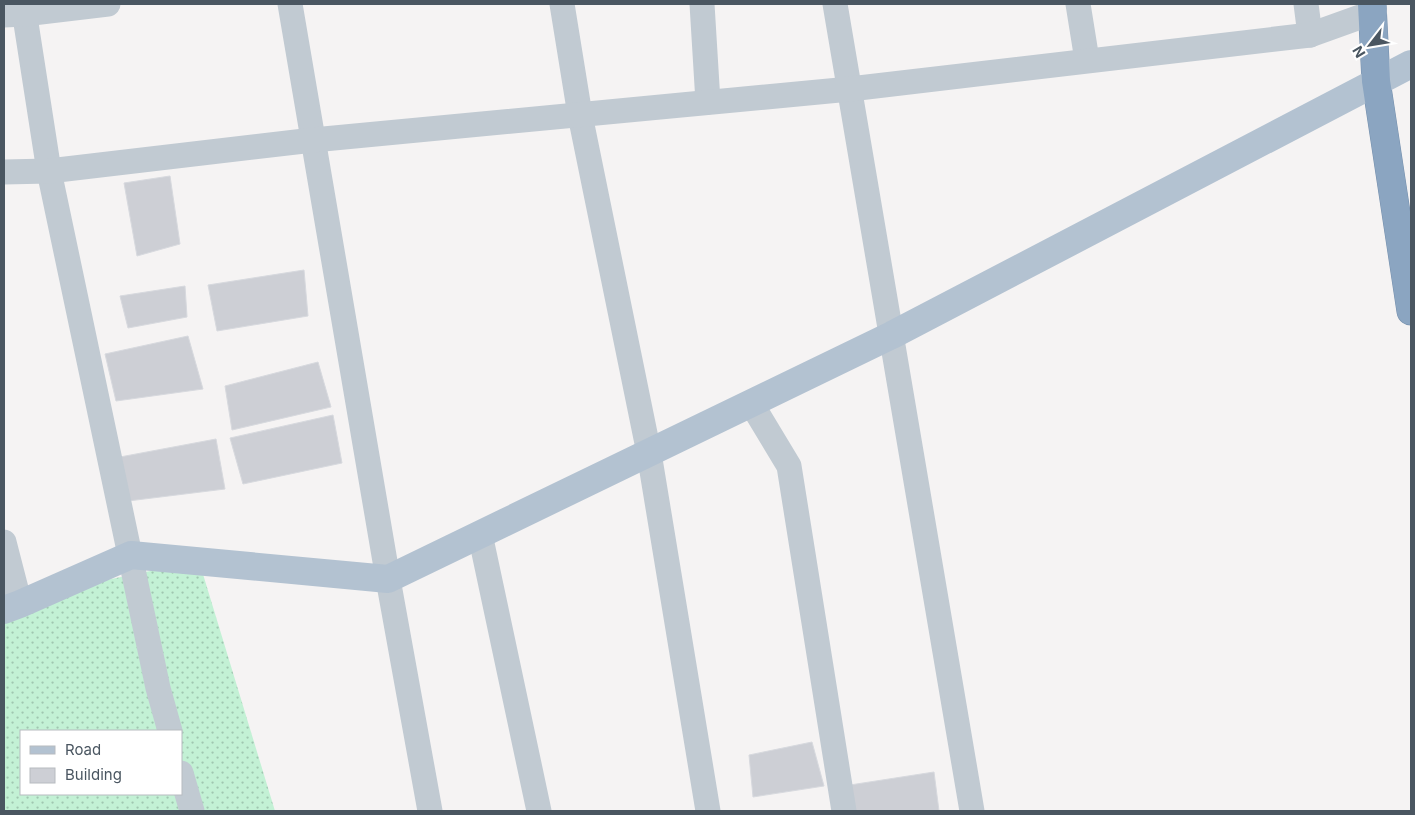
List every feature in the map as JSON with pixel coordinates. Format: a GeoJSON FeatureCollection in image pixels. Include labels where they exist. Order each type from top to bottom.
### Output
{"type":"FeatureCollection","features":[{"type":"Feature","properties":{"kind":"highway"},"geometry":{"type":"LineString","coordinates":[[1373,8],[1376,81],[1411,311]]}},
{"type":"Feature","properties":{"kind":"main road"},"geometry":{"type":"LineString","coordinates":[[12,607],[131,555],[388,579],[892,335],[1411,64]]}},
{"type":"Feature","properties":{"kind":"street"},"geometry":{"type":"LineString","coordinates":[[108,4],[17,11],[158,688],[170,730]]}},
{"type":"Feature","properties":{"kind":"street"},"geometry":{"type":"LineString","coordinates":[[290,4],[388,579],[430,811]]}},
{"type":"Feature","properties":{"kind":"street"},"geometry":{"type":"LineString","coordinates":[[562,4],[580,115],[649,453],[708,811]]}},
{"type":"Feature","properties":{"kind":"street"},"geometry":{"type":"LineString","coordinates":[[702,4],[708,102]]}},
{"type":"Feature","properties":{"kind":"street"},"geometry":{"type":"LineString","coordinates":[[836,4],[972,811]]}},
{"type":"Feature","properties":{"kind":"street"},"geometry":{"type":"LineString","coordinates":[[1078,4],[1087,60]]}},
{"type":"Feature","properties":{"kind":"street"},"geometry":{"type":"LineString","coordinates":[[1306,4],[1310,35]]}},
{"type":"Feature","properties":{"kind":"street"},"geometry":{"type":"LineString","coordinates":[[4,172],[49,171],[313,140],[850,89],[1310,35],[1373,8]]}},
{"type":"Feature","properties":{"kind":"street"},"geometry":{"type":"LineString","coordinates":[[751,403],[789,466],[844,811]]}},
{"type":"Feature","properties":{"kind":"street"},"geometry":{"type":"LineString","coordinates":[[480,534],[539,811]]}},
{"type":"Feature","properties":{"kind":"street"},"geometry":{"type":"LineString","coordinates":[[4,542],[12,607]]}},
{"type":"Feature","properties":{"kind":"street"},"geometry":{"type":"LineString","coordinates":[[182,776],[192,811]]}},
{"type":"Feature","properties":{"kind":"green space"},"geometry":{"type":"Polygon","coordinates":[[[199,561],[275,811],[4,811],[4,601],[199,561]]]}},
{"type":"Feature","properties":{"kind":"building"},"geometry":{"type":"Polygon","coordinates":[[[170,176],[180,244],[137,256],[124,183],[170,176]]]}},
{"type":"Feature","properties":{"kind":"building"},"geometry":{"type":"Polygon","coordinates":[[[304,270],[308,316],[217,331],[208,285],[304,270]]]}},
{"type":"Feature","properties":{"kind":"building"},"geometry":{"type":"Polygon","coordinates":[[[185,286],[187,317],[128,328],[120,296],[185,286]]]}},
{"type":"Feature","properties":{"kind":"building"},"geometry":{"type":"Polygon","coordinates":[[[188,336],[203,389],[116,401],[105,354],[188,336]]]}},
{"type":"Feature","properties":{"kind":"building"},"geometry":{"type":"Polygon","coordinates":[[[318,362],[331,407],[232,430],[225,386],[318,362]]]}},
{"type":"Feature","properties":{"kind":"building"},"geometry":{"type":"Polygon","coordinates":[[[333,415],[342,463],[243,484],[230,438],[333,415]]]}},
{"type":"Feature","properties":{"kind":"building"},"geometry":{"type":"Polygon","coordinates":[[[216,439],[225,489],[128,501],[120,457],[216,439]]]}},
{"type":"Feature","properties":{"kind":"building"},"geometry":{"type":"Polygon","coordinates":[[[812,742],[824,786],[753,797],[749,755],[812,742]]]}},
{"type":"Feature","properties":{"kind":"building"},"geometry":{"type":"Polygon","coordinates":[[[934,772],[939,811],[853,811],[850,785],[934,772]]]}}]}
